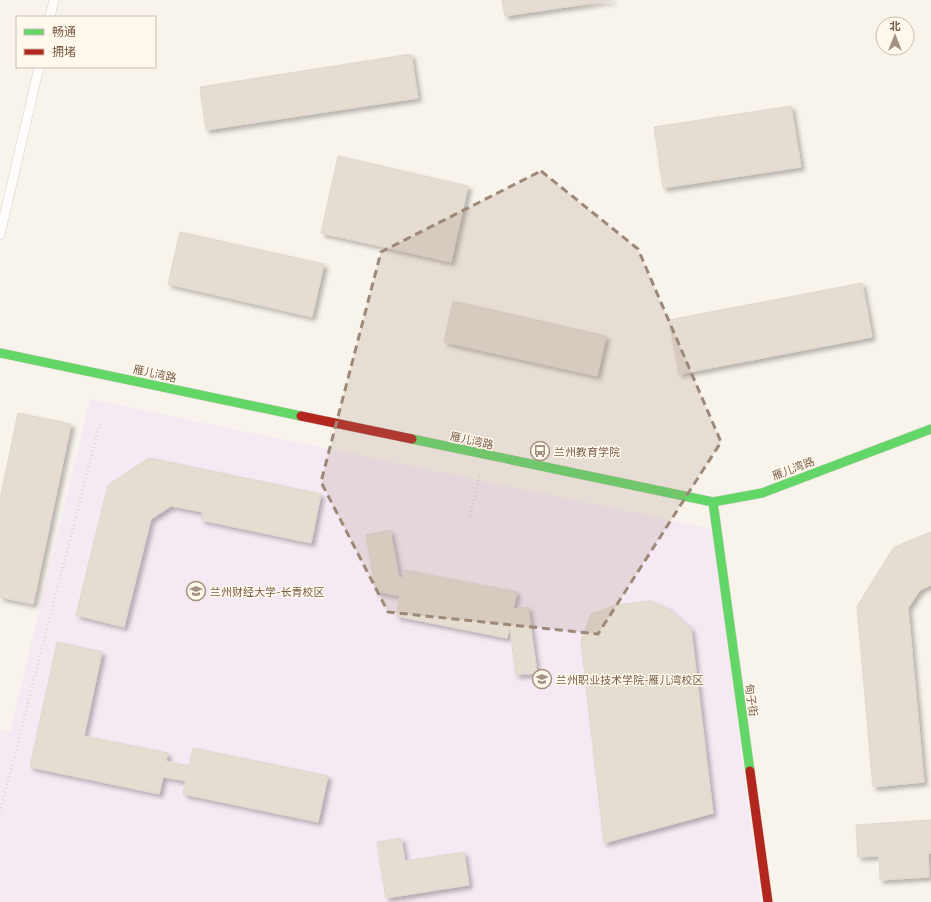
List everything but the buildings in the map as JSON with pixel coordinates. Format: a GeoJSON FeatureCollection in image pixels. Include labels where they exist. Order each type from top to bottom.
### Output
{"type":"FeatureCollection","features":[{"type":"Feature","properties":{"kind":"main road","name":"雁儿湾路"},"geometry":{"type":"LineString","coordinates":[[0,352],[713,502],[762,493],[931,428]]}},
{"type":"Feature","properties":{"kind":"main road","name":"甸子街"},"geometry":{"type":"LineString","coordinates":[[713,502],[768,902]]}},
{"type":"Feature","properties":{"kind":"lane"},"geometry":{"type":"LineString","coordinates":[[50,16],[54,0]]}},
{"type":"Feature","properties":{"kind":"lane"},"geometry":{"type":"LineString","coordinates":[[0,235],[39,68]]}},
{"type":"Feature","properties":{"kind":"path"},"geometry":{"type":"LineString","coordinates":[[0,812],[100,422]]}},
{"type":"Feature","properties":{"kind":"path"},"geometry":{"type":"LineString","coordinates":[[470,516],[485,455]]}},
{"type":"Feature","properties":{"kind":"highlighted area"},"geometry":{"type":"Polygon","coordinates":[[[541,171],[638,249],[721,442],[598,634],[388,612],[321,482],[381,252],[541,171]]]}},
{"type":"Feature","properties":{"kind":"shaded area"},"geometry":{"type":"Polygon","coordinates":[[[90,399],[712,529],[761,902],[0,902],[0,730],[10,732],[90,399]]]}},
{"type":"Feature","properties":{"kind":"traffic: fast"},"geometry":{"type":"LineString","coordinates":[[0,353],[301,416]]}},
{"type":"Feature","properties":{"kind":"traffic: fast"},"geometry":{"type":"LineString","coordinates":[[412,439],[713,502],[762,493],[931,429]]}},
{"type":"Feature","properties":{"kind":"traffic: fast"},"geometry":{"type":"LineString","coordinates":[[713,502],[750,771]]}},
{"type":"Feature","properties":{"kind":"traffic: jam"},"geometry":{"type":"LineString","coordinates":[[301,416],[412,439]]}},
{"type":"Feature","properties":{"kind":"traffic: jam"},"geometry":{"type":"LineString","coordinates":[[750,771],[768,902]]}},
{"type":"Feature","properties":{"kind":"place","name":"兰州教育学院"},"geometry":{"type":"Point","coordinates":[540,451]}},
{"type":"Feature","properties":{"kind":"place","name":"兰州财经大学-长青校区"},"geometry":{"type":"Point","coordinates":[196,591]}},
{"type":"Feature","properties":{"kind":"place","name":"兰州职业技术学院-雁儿湾校区"},"geometry":{"type":"Point","coordinates":[542,679]}}]}
